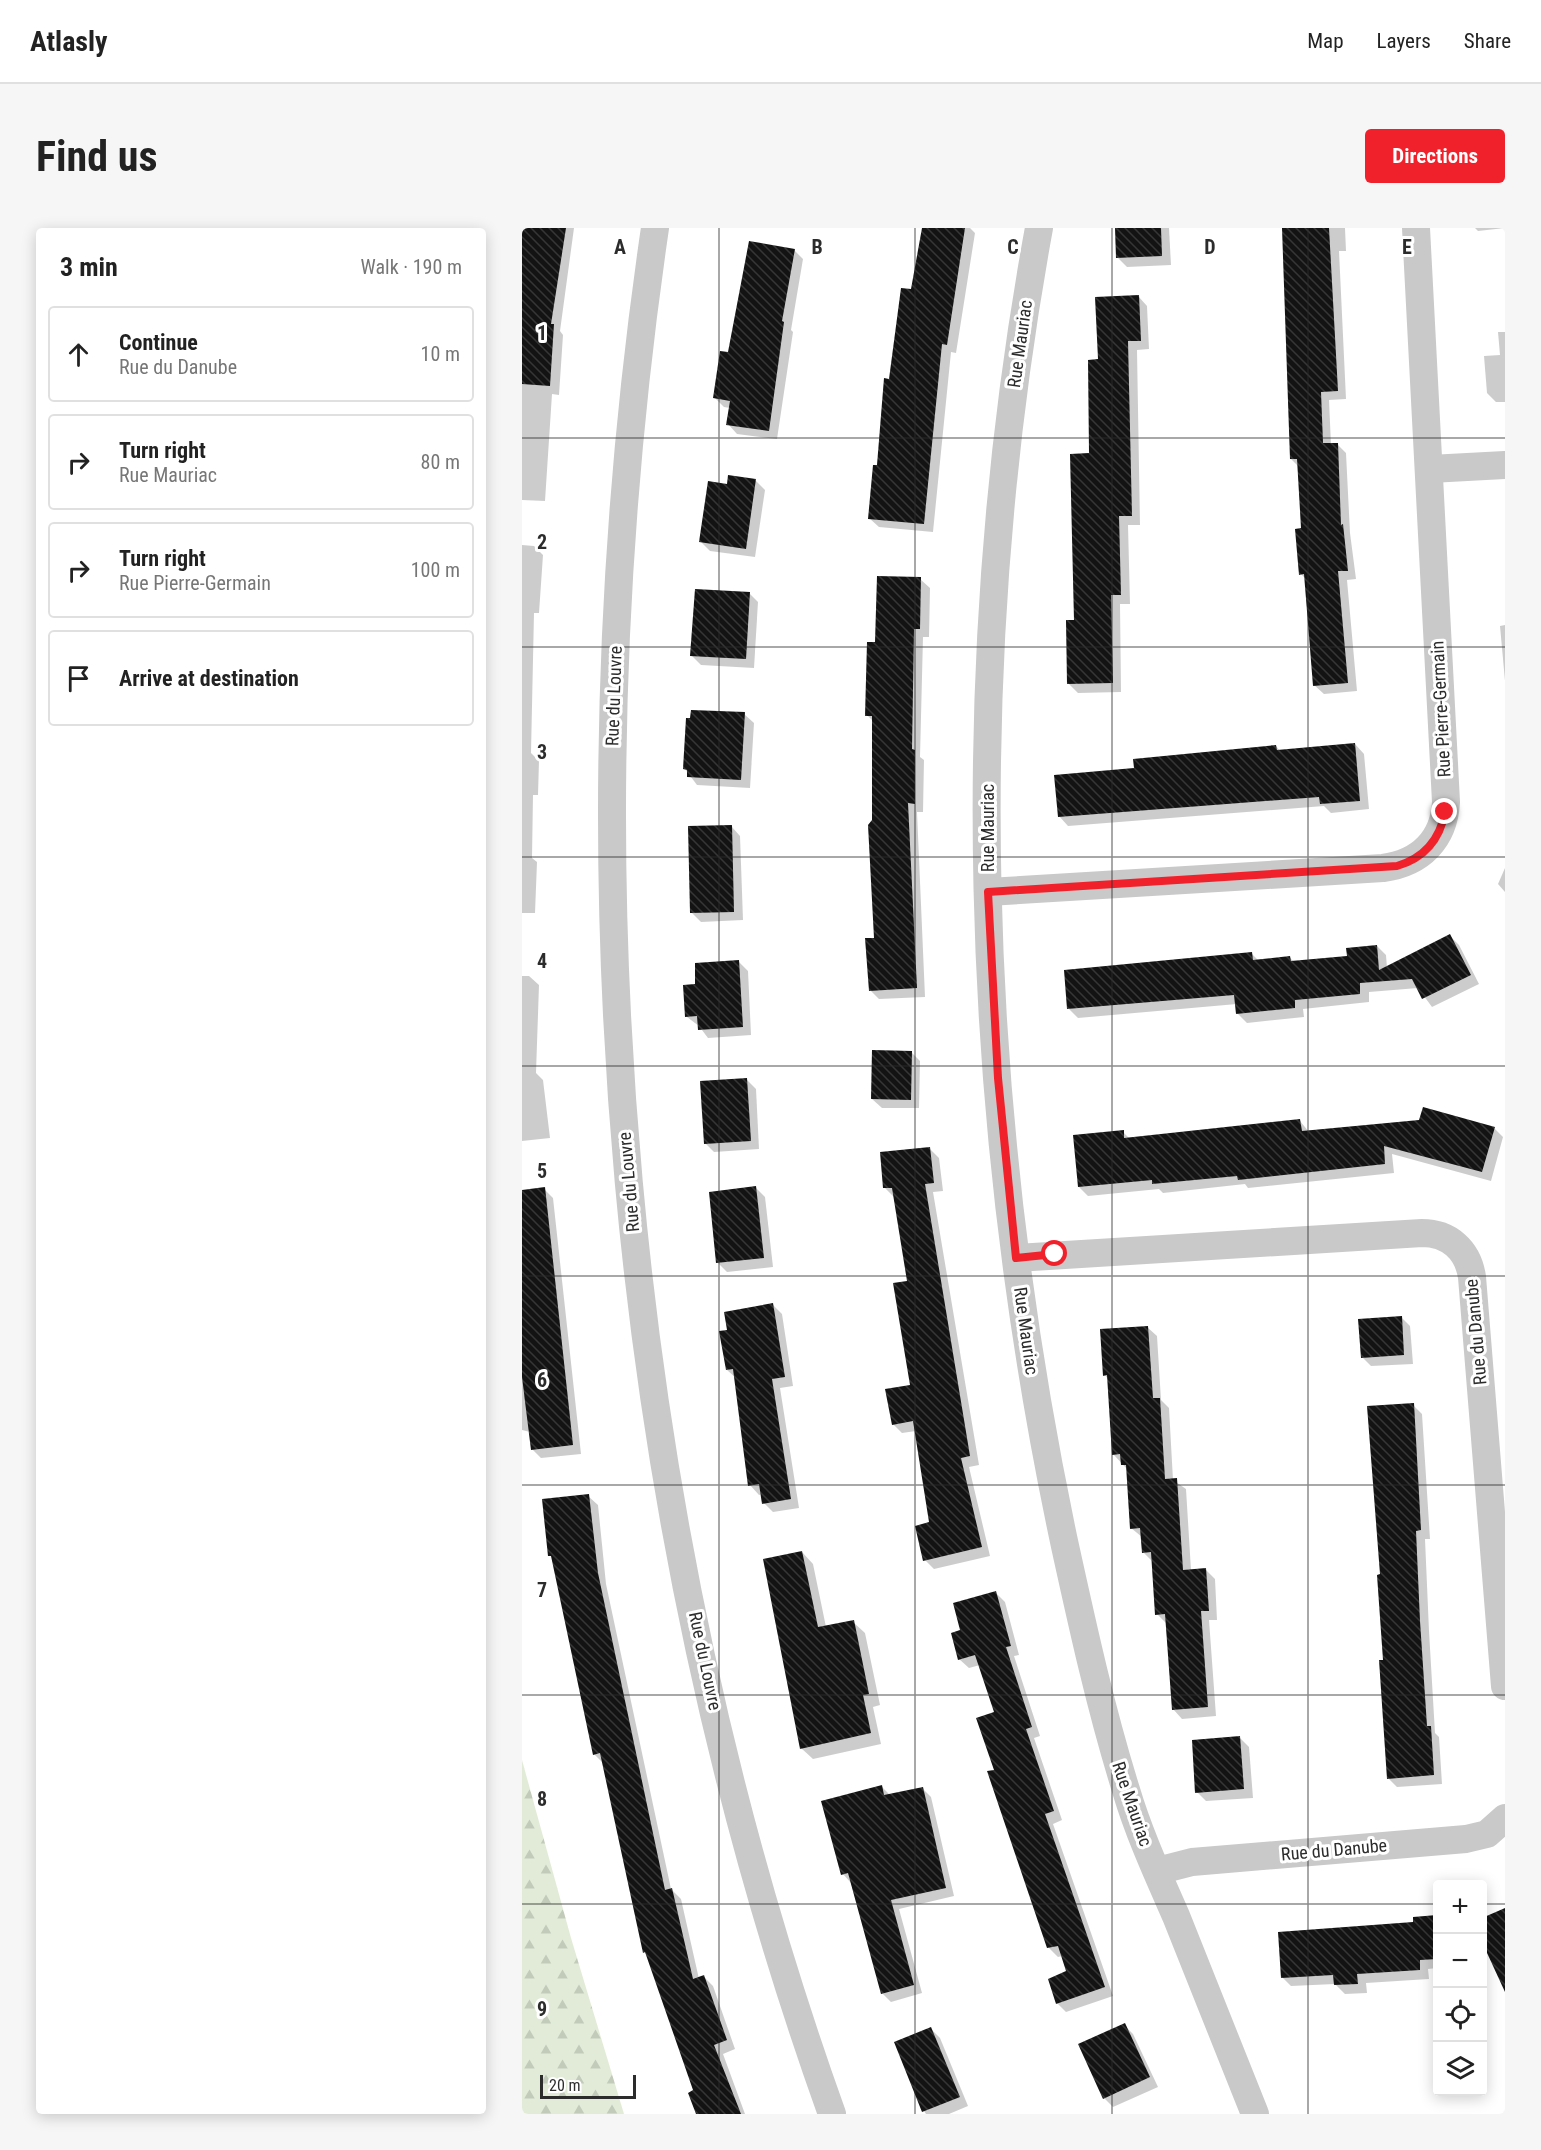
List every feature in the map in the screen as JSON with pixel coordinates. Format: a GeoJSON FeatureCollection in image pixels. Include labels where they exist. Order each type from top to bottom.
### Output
{"type":"FeatureCollection","features":[{"type":"Feature","properties":{"kind":"street","name":"Rue du Louvre"},"geometry":{"type":"LineString","coordinates":[[655,228],[625,483],[619,564],[612,749],[615,957],[631,1203],[645,1333],[661,1435],[706,1670],[754,1867],[832,2114]]}},
{"type":"Feature","properties":{"kind":"street","name":"Rue Mauriac"},"geometry":{"type":"LineString","coordinates":[[1039,228],[1013,394],[997,556],[986,822],[998,1078],[1016,1258],[1041,1427],[1085,1633],[1127,1794],[1255,2114]]}},
{"type":"Feature","properties":{"kind":"street","name":"Rue Pierre-Germain"},"geometry":{"type":"LineString","coordinates":[[988,892],[1383,868],[1408,863],[1426,851],[1443,823],[1446,802],[1416,228]]}},
{"type":"Feature","properties":{"kind":"street"},"geometry":{"type":"LineString","coordinates":[[1430,469],[1505,465]]}},
{"type":"Feature","properties":{"kind":"street","name":"Rue du Danube"},"geometry":{"type":"LineString","coordinates":[[1016,1258],[1422,1233],[1440,1235],[1456,1244],[1467,1259],[1472,1277],[1505,1686]]}},
{"type":"Feature","properties":{"kind":"street","name":"Rue du Danube"},"geometry":{"type":"LineString","coordinates":[[1157,1871],[1192,1862],[1478,1838],[1495,1829],[1505,1818]]}},
{"type":"Feature","properties":{"kind":"green space"},"geometry":{"type":"Polygon","coordinates":[[[522,1760],[571,1938],[624,2114],[522,2114],[522,1760]]]}},
{"type":"Feature","properties":{"kind":"building"},"geometry":{"type":"Polygon","coordinates":[[[522,228],[566,228],[551,324],[554,324],[550,386],[522,384],[522,228]]]}},
{"type":"Feature","properties":{"kind":"building"},"geometry":{"type":"Polygon","coordinates":[[[922,228],[965,228],[947,345],[942,344],[924,524],[868,519],[873,465],[877,465],[884,378],[889,379],[901,288],[911,289],[922,228]]]}},
{"type":"Feature","properties":{"kind":"building"},"geometry":{"type":"Polygon","coordinates":[[[1115,228],[1161,228],[1162,256],[1116,258],[1115,228]]]}},
{"type":"Feature","properties":{"kind":"building"},"geometry":{"type":"Polygon","coordinates":[[[1282,228],[1329,228],[1338,391],[1321,392],[1323,443],[1338,443],[1341,525],[1343,524],[1348,571],[1338,571],[1348,683],[1313,686],[1304,574],[1299,575],[1295,529],[1301,528],[1297,459],[1290,459],[1282,228]]]}},
{"type":"Feature","properties":{"kind":"building"},"geometry":{"type":"Polygon","coordinates":[[[749,241],[795,249],[782,321],[784,322],[769,431],[726,425],[730,401],[713,398],[720,351],[728,352],[749,241]]]}},
{"type":"Feature","properties":{"kind":"building"},"geometry":{"type":"Polygon","coordinates":[[[1139,295],[1141,341],[1128,341],[1132,516],[1119,516],[1121,595],[1111,595],[1113,683],[1067,684],[1066,620],[1074,620],[1070,454],[1089,453],[1088,360],[1098,359],[1095,297],[1139,295]]]}},
{"type":"Feature","properties":{"kind":"building"},"geometry":{"type":"Polygon","coordinates":[[[728,475],[756,479],[746,549],[699,542],[708,481],[727,484],[728,475]]]}},
{"type":"Feature","properties":{"kind":"building"},"geometry":{"type":"Polygon","coordinates":[[[877,576],[921,577],[920,629],[914,629],[912,749],[915,750],[915,804],[908,803],[917,988],[869,991],[865,938],[874,938],[868,825],[872,820],[872,716],[865,716],[867,642],[875,642],[877,576]]]}},
{"type":"Feature","properties":{"kind":"building"},"geometry":{"type":"Polygon","coordinates":[[[695,589],[750,592],[746,659],[690,656],[695,589]]]}},
{"type":"Feature","properties":{"kind":"building"},"geometry":{"type":"Polygon","coordinates":[[[691,710],[745,712],[741,780],[687,777],[687,770],[683,769],[686,718],[690,718],[691,710]]]}},
{"type":"Feature","properties":{"kind":"building"},"geometry":{"type":"Polygon","coordinates":[[[1355,743],[1360,801],[1320,804],[1319,797],[1058,817],[1054,775],[1134,768],[1133,759],[1276,745],[1277,750],[1355,743]]]}},
{"type":"Feature","properties":{"kind":"building"},"geometry":{"type":"Polygon","coordinates":[[[732,825],[734,912],[690,913],[688,826],[732,825]]]}},
{"type":"Feature","properties":{"kind":"building"},"geometry":{"type":"Polygon","coordinates":[[[1450,934],[1471,975],[1422,999],[1412,979],[1360,983],[1360,994],[1295,1000],[1295,1008],[1236,1014],[1234,995],[1067,1009],[1064,970],[1252,952],[1253,960],[1290,956],[1291,961],[1347,956],[1346,948],[1377,945],[1379,970],[1450,934]]]}},
{"type":"Feature","properties":{"kind":"building"},"geometry":{"type":"Polygon","coordinates":[[[739,960],[743,1027],[698,1030],[697,1016],[685,1017],[683,985],[695,984],[695,963],[739,960]]]}},
{"type":"Feature","properties":{"kind":"building"},"geometry":{"type":"Polygon","coordinates":[[[872,1050],[912,1051],[911,1100],[871,1099],[872,1050]]]}},
{"type":"Feature","properties":{"kind":"building"},"geometry":{"type":"Polygon","coordinates":[[[747,1078],[751,1141],[704,1144],[700,1081],[747,1078]]]}},
{"type":"Feature","properties":{"kind":"building"},"geometry":{"type":"Polygon","coordinates":[[[1423,1107],[1495,1127],[1482,1172],[1384,1146],[1385,1164],[1238,1180],[1237,1176],[1152,1184],[1152,1180],[1078,1187],[1073,1135],[1124,1130],[1124,1138],[1300,1119],[1302,1131],[1419,1120],[1423,1107]]]}},
{"type":"Feature","properties":{"kind":"building"},"geometry":{"type":"Polygon","coordinates":[[[930,1147],[934,1183],[925,1184],[970,1456],[961,1458],[982,1547],[923,1561],[915,1526],[929,1522],[913,1421],[892,1425],[885,1389],[910,1385],[893,1283],[907,1281],[892,1188],[883,1188],[880,1152],[930,1147]]]}},
{"type":"Feature","properties":{"kind":"building"},"geometry":{"type":"Polygon","coordinates":[[[756,1186],[764,1258],[716,1263],[709,1192],[756,1186]]]}},
{"type":"Feature","properties":{"kind":"building"},"geometry":{"type":"Polygon","coordinates":[[[545,1187],[573,1445],[531,1450],[522,1377],[522,1190],[545,1187]]]}},
{"type":"Feature","properties":{"kind":"building"},"geometry":{"type":"Polygon","coordinates":[[[773,1303],[785,1377],[772,1379],[791,1499],[762,1504],[759,1484],[748,1486],[733,1369],[726,1370],[719,1331],[727,1330],[724,1312],[773,1303]]]}},
{"type":"Feature","properties":{"kind":"building"},"geometry":{"type":"Polygon","coordinates":[[[1402,1316],[1404,1355],[1361,1358],[1358,1319],[1402,1316]]]}},
{"type":"Feature","properties":{"kind":"building"},"geometry":{"type":"Polygon","coordinates":[[[1148,1326],[1153,1398],[1160,1398],[1165,1479],[1177,1478],[1183,1570],[1206,1568],[1209,1611],[1201,1611],[1208,1707],[1172,1710],[1165,1614],[1155,1615],[1151,1552],[1142,1553],[1140,1528],[1130,1529],[1126,1465],[1121,1465],[1120,1454],[1112,1455],[1107,1375],[1103,1376],[1100,1329],[1148,1326]]]}},
{"type":"Feature","properties":{"kind":"building"},"geometry":{"type":"Polygon","coordinates":[[[1414,1403],[1421,1530],[1416,1531],[1420,1621],[1427,1726],[1431,1726],[1434,1775],[1387,1779],[1379,1660],[1383,1660],[1377,1575],[1380,1574],[1367,1406],[1414,1403]]]}},
{"type":"Feature","properties":{"kind":"building"},"geometry":{"type":"Polygon","coordinates":[[[589,1494],[598,1573],[665,1890],[672,1888],[693,1979],[704,1975],[727,2040],[714,2045],[741,2114],[696,2114],[688,2093],[693,2090],[645,1952],[643,1953],[600,1753],[593,1755],[551,1556],[548,1556],[542,1499],[589,1494]]]}},
{"type":"Feature","properties":{"kind":"building"},"geometry":{"type":"Polygon","coordinates":[[[802,1551],[818,1627],[854,1620],[869,1694],[863,1695],[871,1733],[800,1749],[763,1559],[802,1551]]]}},
{"type":"Feature","properties":{"kind":"building"},"geometry":{"type":"Polygon","coordinates":[[[996,1591],[1011,1646],[1006,1647],[1032,1727],[1026,1729],[1054,1811],[1045,1814],[1105,1987],[1056,2004],[1048,1979],[1066,1971],[1058,1946],[1047,1948],[987,1771],[994,1770],[976,1718],[994,1712],[975,1655],[958,1660],[951,1633],[960,1630],[953,1603],[996,1591]]]}},
{"type":"Feature","properties":{"kind":"building"},"geometry":{"type":"Polygon","coordinates":[[[1240,1736],[1244,1789],[1195,1793],[1192,1740],[1240,1736]]]}},
{"type":"Feature","properties":{"kind":"building"},"geometry":{"type":"Polygon","coordinates":[[[882,1785],[884,1795],[923,1787],[946,1888],[891,1900],[914,1985],[881,1994],[848,1873],[841,1875],[821,1801],[882,1785]]]}},
{"type":"Feature","properties":{"kind":"building"},"geometry":{"type":"Polygon","coordinates":[[[1505,1908],[1505,1992],[1487,1953],[1487,1916],[1505,1908]]]}},
{"type":"Feature","properties":{"kind":"building"},"geometry":{"type":"Polygon","coordinates":[[[1433,1915],[1433,1959],[1420,1960],[1420,1970],[1357,1974],[1358,1984],[1334,1985],[1333,1975],[1281,1978],[1278,1932],[1413,1922],[1413,1917],[1433,1915]]]}},
{"type":"Feature","properties":{"kind":"building"},"geometry":{"type":"Polygon","coordinates":[[[1125,2023],[1150,2077],[1103,2099],[1078,2044],[1125,2023]]]}},
{"type":"Feature","properties":{"kind":"building"},"geometry":{"type":"Polygon","coordinates":[[[931,2027],[960,2097],[922,2112],[894,2042],[931,2027]]]}},
{"type":"Feature","properties":{"kind":"route"},"geometry":{"type":"LineString","coordinates":[[1055,1254],[1016,1258],[991,992],[988,892],[1397,866],[1408,863],[1426,851],[1439,833],[1445,812]]}}]}
